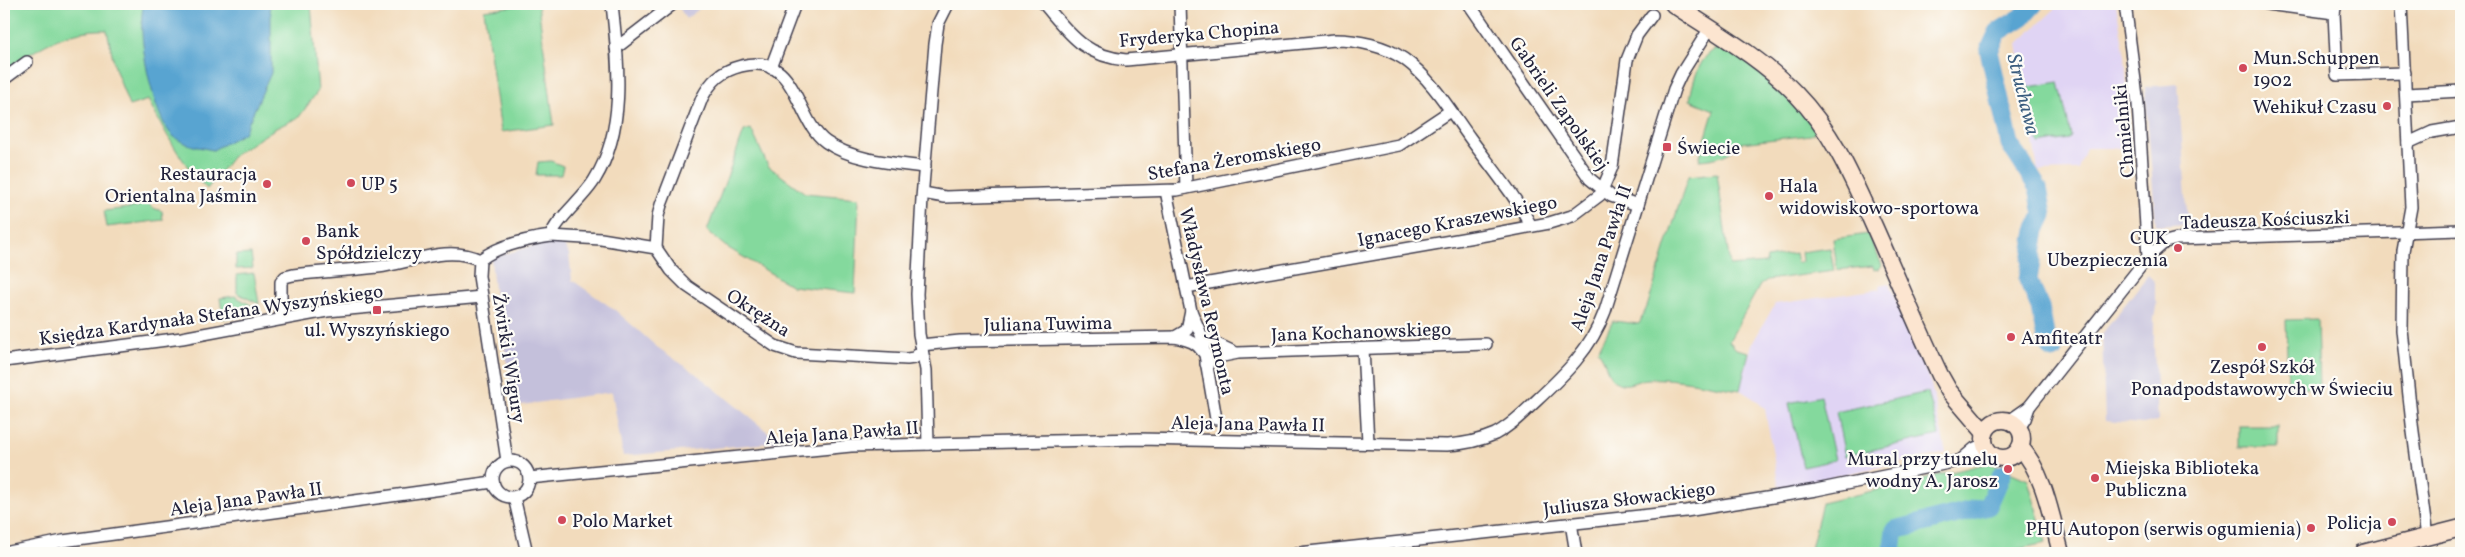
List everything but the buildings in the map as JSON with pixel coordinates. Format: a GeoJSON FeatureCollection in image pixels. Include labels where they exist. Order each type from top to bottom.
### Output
{"type":"FeatureCollection","features":[{"type":"Feature","properties":{"kind":"street"},"geometry":{"type":"LineString","coordinates":[[551,236],[556,225],[582,198],[595,179],[603,162],[617,107],[616,48],[612,4]]}},
{"type":"Feature","properties":{"kind":"street"},"geometry":{"type":"LineString","coordinates":[[616,48],[673,4]]}},
{"type":"Feature","properties":{"kind":"street"},"geometry":{"type":"LineString","coordinates":[[771,68],[795,4]]}},
{"type":"Feature","properties":{"kind":"street"},"geometry":{"type":"LineString","coordinates":[[928,444],[926,370],[917,294],[936,33],[942,14],[948,4]]}},
{"type":"Feature","properties":{"kind":"street","name":"Fryderyka Chopina"},"geometry":{"type":"LineString","coordinates":[[1044,4],[1078,43],[1109,58],[1126,60],[1346,40],[1369,44],[1403,58],[1417,69],[1450,110],[1512,196],[1531,226]]}},
{"type":"Feature","properties":{"kind":"street"},"geometry":{"type":"LineString","coordinates":[[1180,4],[1186,188]]}},
{"type":"Feature","properties":{"kind":"street","name":"Gabrieli Zapolskiej"},"geometry":{"type":"LineString","coordinates":[[1469,4],[1585,172],[1602,190],[1611,196],[1638,205]]}},
{"type":"Feature","properties":{"kind":"street"},"geometry":{"type":"LineString","coordinates":[[1673,4],[1746,52],[1783,81],[1827,131],[1848,167],[1940,375],[1949,391],[1967,409],[1988,438],[1996,457],[2016,452]]}},
{"type":"Feature","properties":{"kind":"street","name":"Chmielniki"},"geometry":{"type":"LineString","coordinates":[[2126,4],[2138,104],[2148,256]]}},
{"type":"Feature","properties":{"kind":"street"},"geometry":{"type":"LineString","coordinates":[[2266,4],[2335,9],[2337,75],[2405,73]]}},
{"type":"Feature","properties":{"kind":"street"},"geometry":{"type":"LineString","coordinates":[[2401,4],[2412,207],[2408,232],[2402,251],[2402,330],[2427,536]]}},
{"type":"Feature","properties":{"kind":"street","name":"Ignacego Kraszewskiego"},"geometry":{"type":"LineString","coordinates":[[1186,287],[1531,226],[1572,216],[1596,199],[1602,190],[1613,161],[1627,60],[1637,34],[1652,15]]}},
{"type":"Feature","properties":{"kind":"street","name":"Aleja Jana Pawła II"},"geometry":{"type":"LineString","coordinates":[[529,478],[833,448],[1138,439],[1465,444],[1496,433],[1521,416],[1566,374],[1592,339],[1604,314],[1677,82],[1710,28]]}},
{"type":"Feature","properties":{"kind":"street"},"geometry":{"type":"LineString","coordinates":[[4,79],[27,62]]}},
{"type":"Feature","properties":{"kind":"street"},"geometry":{"type":"LineString","coordinates":[[281,318],[281,282],[285,277],[293,275],[380,266],[422,256],[460,255],[480,260],[490,252],[531,239],[551,236],[601,239],[656,248],[658,216],[661,205],[706,89],[718,76],[732,68],[758,64],[771,68],[784,76],[790,83],[811,126],[828,143],[850,155],[925,167]]}},
{"type":"Feature","properties":{"kind":"street"},"geometry":{"type":"LineString","coordinates":[[2406,94],[2461,92]]}},
{"type":"Feature","properties":{"kind":"street","name":"Stefana Żeromskiego"},"geometry":{"type":"LineString","coordinates":[[923,193],[945,196],[1166,191],[1186,188],[1399,145],[1450,110]]}},
{"type":"Feature","properties":{"kind":"street"},"geometry":{"type":"LineString","coordinates":[[2408,143],[2432,132],[2461,127]]}},
{"type":"Feature","properties":{"kind":"street","name":"Władysława Reymonta"},"geometry":{"type":"LineString","coordinates":[[1166,191],[1191,311],[1202,337],[1203,352],[1216,419]]}},
{"type":"Feature","properties":{"kind":"street","name":"Tadeusza Kościuszki"},"geometry":{"type":"LineString","coordinates":[[2014,425],[2025,420],[2029,407],[2148,256],[2165,242],[2177,239],[2461,230]]}},
{"type":"Feature","properties":{"kind":"street","name":"Okrężna"},"geometry":{"type":"LineString","coordinates":[[656,248],[671,270],[683,282],[775,346],[796,353],[892,359],[914,358],[922,348]]}},
{"type":"Feature","properties":{"kind":"street","name":"Żwirki i Wigury"},"geometry":{"type":"LineString","coordinates":[[480,260],[478,268],[482,298],[508,461]]}},
{"type":"Feature","properties":{"kind":"street","name":"Księdza Kardynała Stefana Wyszyńskiego"},"geometry":{"type":"LineString","coordinates":[[4,360],[182,338],[281,318],[351,308],[482,298]]}},
{"type":"Feature","properties":{"kind":"street"},"geometry":{"type":"LineString","coordinates":[[1175,337],[1187,330],[1191,311]]}},
{"type":"Feature","properties":{"kind":"street","name":"Juliana Tuwima"},"geometry":{"type":"LineString","coordinates":[[922,348],[952,342],[1175,337],[1192,341],[1199,345],[1203,352]]}},
{"type":"Feature","properties":{"kind":"street","name":"Jana Kochanowskiego"},"geometry":{"type":"LineString","coordinates":[[1202,337],[1225,350],[1238,353]]}},
{"type":"Feature","properties":{"kind":"street","name":"Jana Kochanowskiego"},"geometry":{"type":"LineString","coordinates":[[1206,364],[1213,358],[1238,353],[1486,344]]}},
{"type":"Feature","properties":{"kind":"street"},"geometry":{"type":"LineString","coordinates":[[1363,349],[1368,442]]}},
{"type":"Feature","properties":{"kind":"street"},"geometry":{"type":"LineString","coordinates":[[1988,438],[2003,420],[2014,425],[2022,437],[2016,452]]}},
{"type":"Feature","properties":{"kind":"street","name":"Juliusza Słowackiego"},"geometry":{"type":"LineString","coordinates":[[1298,553],[1752,501],[1962,459],[1988,438]]}},
{"type":"Feature","properties":{"kind":"street"},"geometry":{"type":"LineString","coordinates":[[2016,452],[2034,469],[2043,488],[2061,553]]}},
{"type":"Feature","properties":{"kind":"street"},"geometry":{"type":"LineString","coordinates":[[508,461],[514,461],[524,467],[529,478],[526,490],[514,498],[503,496],[498,492],[493,482],[498,466],[508,461]]}},
{"type":"Feature","properties":{"kind":"street","name":"Aleja Jana Pawła II"},"geometry":{"type":"LineString","coordinates":[[4,553],[63,541],[493,482]]}},
{"type":"Feature","properties":{"kind":"street"},"geometry":{"type":"LineString","coordinates":[[514,498],[527,553]]}},
{"type":"Feature","properties":{"kind":"street"},"geometry":{"type":"LineString","coordinates":[[1572,522],[1576,553]]}},
{"type":"Feature","properties":{"kind":"street"},"geometry":{"type":"LineString","coordinates":[[2363,553],[2461,528]]}},
{"type":"Feature","properties":{"kind":"shaded area"},"geometry":{"type":"Polygon","coordinates":[[[677,4],[705,4],[686,19],[677,4]]]}},
{"type":"Feature","properties":{"kind":"shaded area"},"geometry":{"type":"Polygon","coordinates":[[[2054,4],[2116,4],[2125,56],[2130,148],[2086,148],[2078,170],[2038,171],[2017,44],[2055,9],[2054,4]]]}},
{"type":"Feature","properties":{"kind":"shaded area"},"geometry":{"type":"Polygon","coordinates":[[[2178,84],[2188,224],[2156,226],[2145,87],[2178,84]]]}},
{"type":"Feature","properties":{"kind":"shaded area"},"geometry":{"type":"Polygon","coordinates":[[[562,241],[569,254],[572,280],[615,310],[657,347],[699,376],[780,442],[623,456],[612,392],[515,406],[494,290],[491,258],[547,242],[562,241]]]}},
{"type":"Feature","properties":{"kind":"shaded area"},"geometry":{"type":"Polygon","coordinates":[[[2148,275],[2155,282],[2155,300],[2157,301],[2154,319],[2154,347],[2158,421],[2143,424],[2105,421],[2102,334],[2148,275]]]}},
{"type":"Feature","properties":{"kind":"shaded area"},"geometry":{"type":"Polygon","coordinates":[[[1889,283],[1931,384],[1946,453],[1779,488],[1765,409],[1756,400],[1740,390],[1752,344],[1775,304],[1881,289],[1880,285],[1889,283]]]}},
{"type":"Feature","properties":{"kind":"green space"},"geometry":{"type":"Polygon","coordinates":[[[4,4],[311,4],[318,91],[299,117],[276,128],[234,155],[207,189],[181,158],[148,100],[129,106],[115,68],[107,30],[78,32],[65,36],[28,55],[4,72],[4,4]]]}},
{"type":"Feature","properties":{"kind":"green space"},"geometry":{"type":"Polygon","coordinates":[[[538,4],[554,125],[501,132],[484,10],[538,4]]]}},
{"type":"Feature","properties":{"kind":"green space"},"geometry":{"type":"Polygon","coordinates":[[[1734,44],[1823,126],[1811,135],[1740,143],[1732,151],[1722,156],[1699,160],[1714,110],[1690,100],[1694,81],[1699,67],[1706,56],[1716,49],[1734,44]]]}},
{"type":"Feature","properties":{"kind":"green space"},"geometry":{"type":"Polygon","coordinates":[[[2059,82],[2071,136],[2069,139],[2039,144],[2033,119],[2029,87],[2059,82]]]}},
{"type":"Feature","properties":{"kind":"green space"},"geometry":{"type":"Polygon","coordinates":[[[751,129],[768,166],[805,193],[859,198],[855,293],[792,286],[725,246],[707,231],[744,131],[751,129]]]}},
{"type":"Feature","properties":{"kind":"green space"},"geometry":{"type":"Polygon","coordinates":[[[551,161],[563,166],[561,175],[536,175],[538,162],[551,161]]]}},
{"type":"Feature","properties":{"kind":"green space"},"geometry":{"type":"Polygon","coordinates":[[[1717,173],[1730,266],[1766,263],[1767,258],[1795,253],[1797,263],[1802,262],[1801,252],[1830,248],[1834,271],[1767,280],[1760,285],[1729,341],[1736,349],[1749,352],[1740,390],[1671,379],[1648,379],[1627,384],[1619,383],[1610,375],[1598,351],[1613,321],[1639,324],[1647,307],[1688,176],[1717,173]]]}},
{"type":"Feature","properties":{"kind":"green space"},"geometry":{"type":"Polygon","coordinates":[[[145,200],[153,208],[162,211],[163,220],[107,227],[104,211],[137,207],[145,200]]]}},
{"type":"Feature","properties":{"kind":"green space"},"geometry":{"type":"Polygon","coordinates":[[[1868,234],[1882,265],[1879,269],[1874,270],[1873,266],[1837,270],[1833,239],[1868,234]]]}},
{"type":"Feature","properties":{"kind":"green space"},"geometry":{"type":"Polygon","coordinates":[[[251,254],[253,268],[236,269],[236,255],[251,254]]]}},
{"type":"Feature","properties":{"kind":"green space"},"geometry":{"type":"Polygon","coordinates":[[[254,273],[259,304],[237,293],[237,275],[254,273]]]}},
{"type":"Feature","properties":{"kind":"green space"},"geometry":{"type":"Polygon","coordinates":[[[235,296],[258,309],[255,313],[223,319],[220,298],[235,296]]]}},
{"type":"Feature","properties":{"kind":"green space"},"geometry":{"type":"Polygon","coordinates":[[[2317,319],[2319,388],[2288,389],[2286,320],[2317,319]]]}},
{"type":"Feature","properties":{"kind":"green space"},"geometry":{"type":"Polygon","coordinates":[[[1928,392],[1939,435],[1845,456],[1836,412],[1928,392]]]}},
{"type":"Feature","properties":{"kind":"green space"},"geometry":{"type":"Polygon","coordinates":[[[1821,396],[1835,460],[1803,467],[1789,403],[1821,396]]]}},
{"type":"Feature","properties":{"kind":"green space"},"geometry":{"type":"Polygon","coordinates":[[[2239,426],[2278,426],[2278,447],[2239,447],[2239,426]]]}},
{"type":"Feature","properties":{"kind":"green space"},"geometry":{"type":"Polygon","coordinates":[[[1989,463],[2028,480],[2046,543],[1999,553],[1810,553],[1822,503],[1989,463]]]}},
{"type":"Feature","properties":{"kind":"water"},"geometry":{"type":"Polygon","coordinates":[[[144,4],[269,4],[271,15],[271,73],[244,133],[213,150],[187,144],[173,136],[159,112],[148,73],[142,32],[144,4]]]}},
{"type":"Feature","properties":{"kind":"waterway","name":"Struchawa"},"geometry":{"type":"LineString","coordinates":[[2034,4],[2022,17],[1998,32],[1989,51],[2010,144],[2038,188],[2043,215],[2036,230],[2028,280],[2040,307],[2046,340],[2053,350]]}},
{"type":"Feature","properties":{"kind":"waterway","name":"Struchawa"},"geometry":{"type":"LineString","coordinates":[[1890,553],[1892,551],[1895,530],[1988,506],[2002,474]]}},
{"type":"Feature","properties":{"kind":"place","name":"Mun.Schuppen 1902"},"geometry":{"type":"Point","coordinates":[2243,68]}},
{"type":"Feature","properties":{"kind":"place","name":"Wehikuł Czasu"},"geometry":{"type":"Point","coordinates":[2387,106]}},
{"type":"Feature","properties":{"kind":"place","name":"Świecie"},"geometry":{"type":"Point","coordinates":[1667,147]}},
{"type":"Feature","properties":{"kind":"place","name":"UP 5"},"geometry":{"type":"Point","coordinates":[351,183]}},
{"type":"Feature","properties":{"kind":"place","name":"Restauracja Orientalna Jaśmin"},"geometry":{"type":"Point","coordinates":[267,184]}},
{"type":"Feature","properties":{"kind":"place","name":"Hala widowiskowo-sportowa"},"geometry":{"type":"Point","coordinates":[1769,196]}},
{"type":"Feature","properties":{"kind":"place","name":"Bank Spółdzielczy"},"geometry":{"type":"Point","coordinates":[306,241]}},
{"type":"Feature","properties":{"kind":"place","name":"CUK Ubezpieczenia"},"geometry":{"type":"Point","coordinates":[2178,248]}},
{"type":"Feature","properties":{"kind":"place","name":"ul. Wyszyńskiego"},"geometry":{"type":"Point","coordinates":[377,310]}},
{"type":"Feature","properties":{"kind":"place","name":"Amfiteatr"},"geometry":{"type":"Point","coordinates":[2011,337]}},
{"type":"Feature","properties":{"kind":"place","name":"Zespół Szkół Ponadpodstawowych w Świeciu"},"geometry":{"type":"Point","coordinates":[2262,347]}},
{"type":"Feature","properties":{"kind":"place","name":"Mural przy tunelu wodny A. Jarosz"},"geometry":{"type":"Point","coordinates":[2008,469]}},
{"type":"Feature","properties":{"kind":"place","name":"Miejska Biblioteka Publiczna"},"geometry":{"type":"Point","coordinates":[2095,478]}},
{"type":"Feature","properties":{"kind":"place","name":"Polo Market"},"geometry":{"type":"Point","coordinates":[562,520]}},
{"type":"Feature","properties":{"kind":"place","name":"Policja"},"geometry":{"type":"Point","coordinates":[2392,522]}},
{"type":"Feature","properties":{"kind":"place","name":"PHU Autopon (serwis ogumienia)"},"geometry":{"type":"Point","coordinates":[2311,528]}}]}
